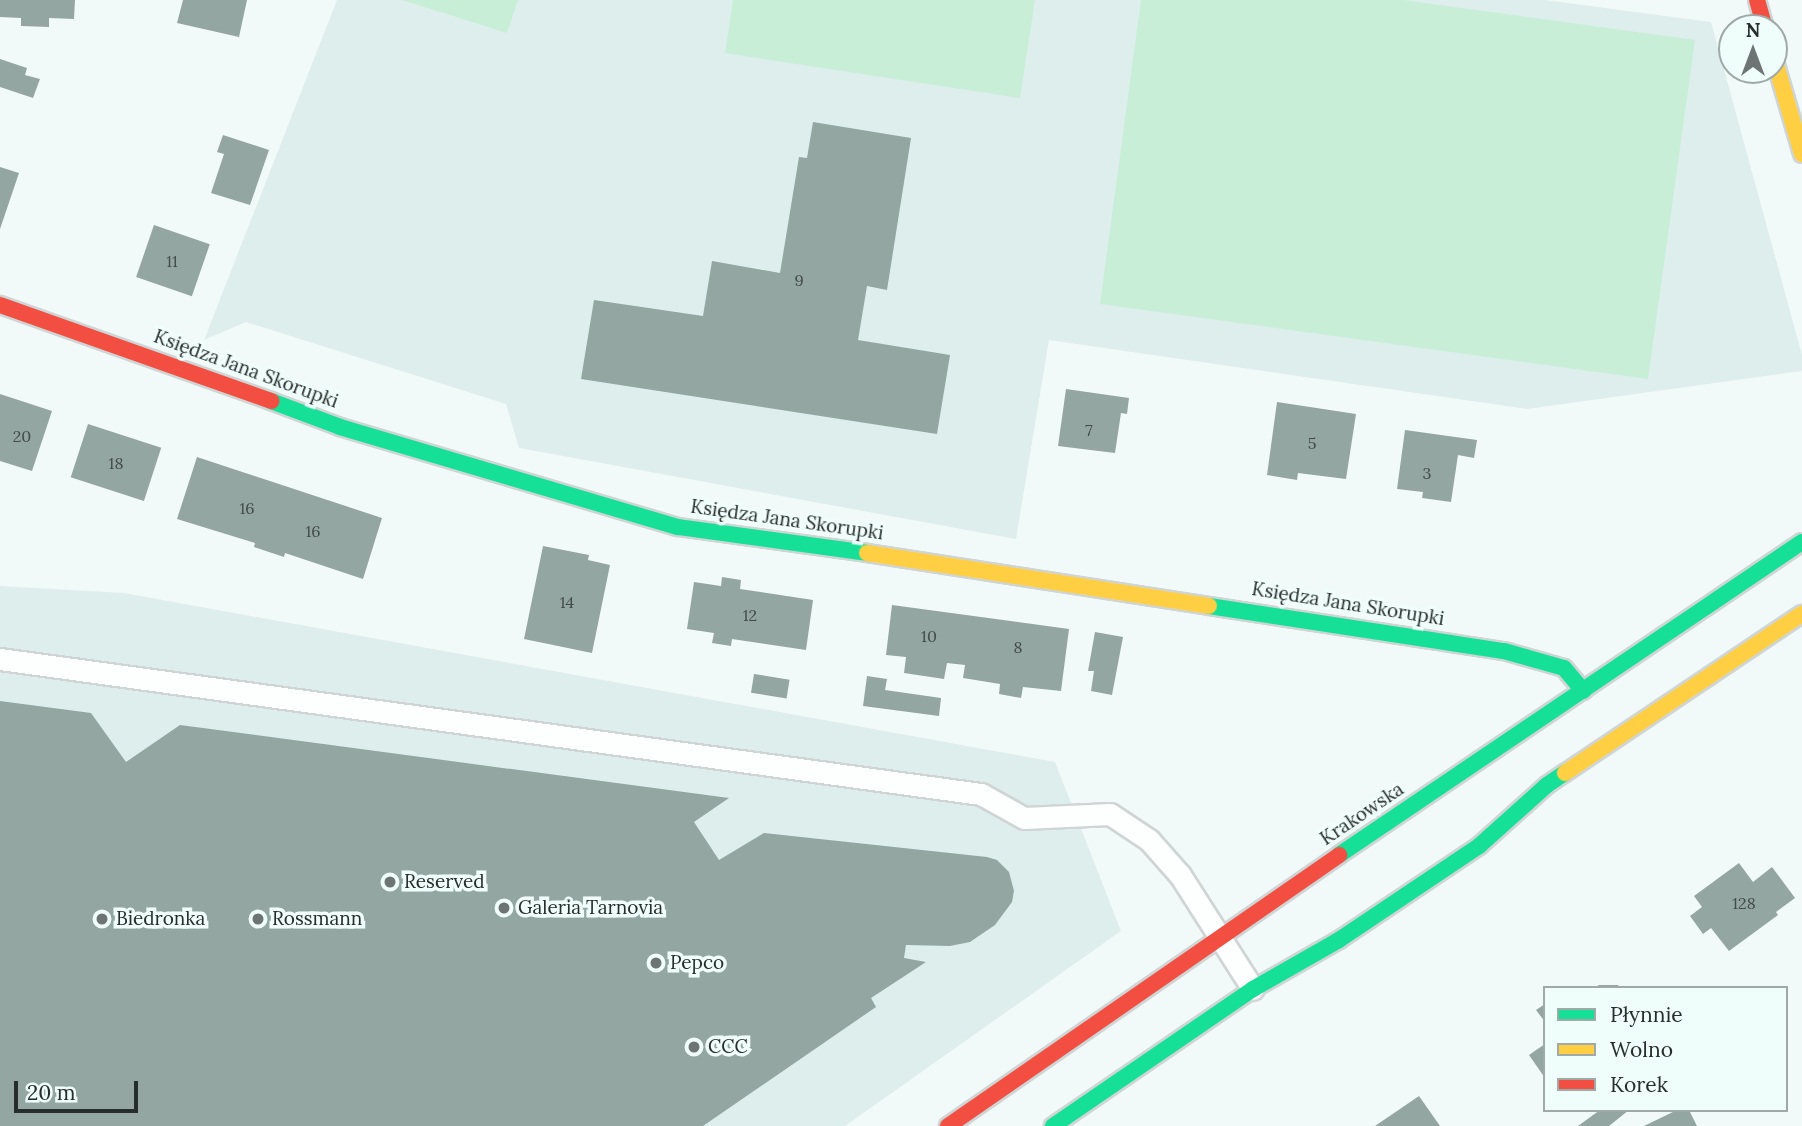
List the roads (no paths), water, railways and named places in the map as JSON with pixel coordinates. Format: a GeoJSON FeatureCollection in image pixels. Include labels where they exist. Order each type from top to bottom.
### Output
{"type":"FeatureCollection","features":[{"type":"Feature","properties":{"kind":"street"},"geometry":{"type":"LineString","coordinates":[[1782,84],[1802,155]]}},
{"type":"Feature","properties":{"kind":"street","name":"Księdza Jana Skorupki"},"geometry":{"type":"LineString","coordinates":[[0,305],[128,348],[340,427],[678,527],[823,545],[1504,651],[1563,668],[1583,691]]}},
{"type":"Feature","properties":{"kind":"street","name":"Krakowska"},"geometry":{"type":"LineString","coordinates":[[948,1126],[1222,939],[1297,884],[1802,542]]}},
{"type":"Feature","properties":{"kind":"street"},"geometry":{"type":"LineString","coordinates":[[1053,1126],[1253,989],[1339,940],[1479,846],[1546,785],[1802,614]]}},
{"type":"Feature","properties":{"kind":"lane"},"geometry":{"type":"LineString","coordinates":[[0,659],[982,793],[1024,818],[1110,814],[1149,840],[1172,866],[1253,989]]}},
{"type":"Feature","properties":{"kind":"place","name":"Reserved"},"geometry":{"type":"Point","coordinates":[390,882]}},
{"type":"Feature","properties":{"kind":"place","name":"Galeria Tarnovia"},"geometry":{"type":"Point","coordinates":[504,908]}},
{"type":"Feature","properties":{"kind":"place","name":"Biedronka"},"geometry":{"type":"Point","coordinates":[102,919]}},
{"type":"Feature","properties":{"kind":"place","name":"Rossmann"},"geometry":{"type":"Point","coordinates":[258,919]}},
{"type":"Feature","properties":{"kind":"place","name":"Pepco"},"geometry":{"type":"Point","coordinates":[656,963]}},
{"type":"Feature","properties":{"kind":"place","name":"CCC"},"geometry":{"type":"Point","coordinates":[694,1047]}}]}
